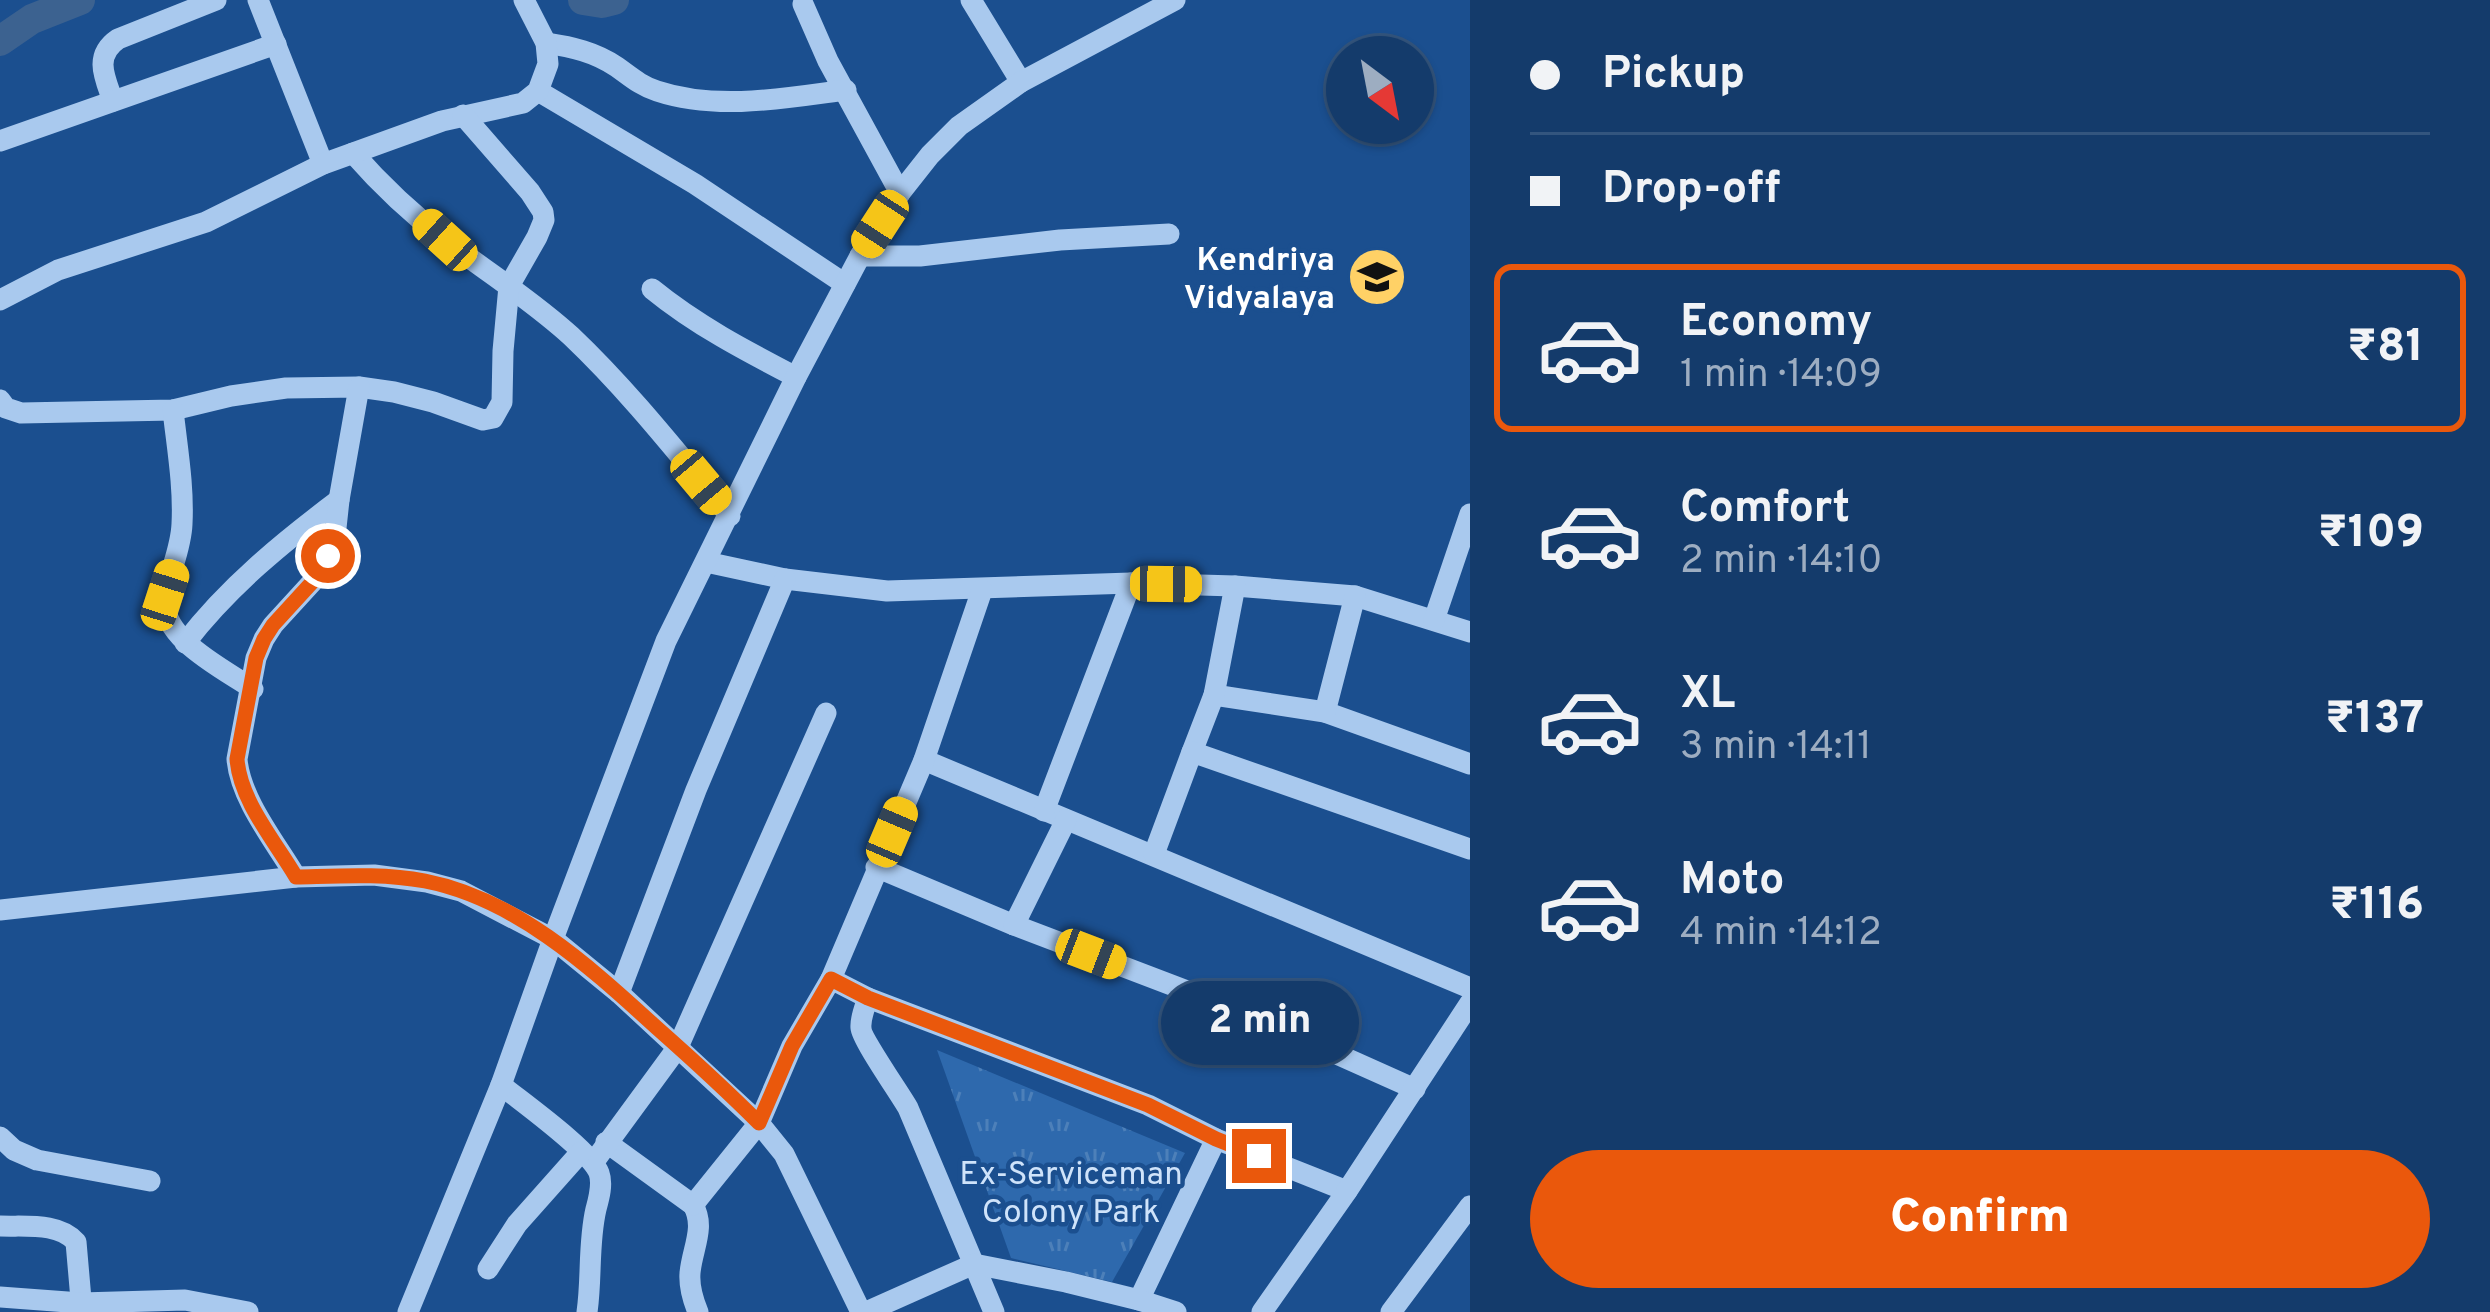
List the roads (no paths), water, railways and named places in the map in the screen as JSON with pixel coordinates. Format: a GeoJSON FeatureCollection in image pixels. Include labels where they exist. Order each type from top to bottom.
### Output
{"type":"FeatureCollection","features":[{"type":"Feature","properties":{"kind":"street"},"geometry":{"type":"LineString","coordinates":[[113,101],[103,73],[102,57],[108,46],[216,0]]}},
{"type":"Feature","properties":{"kind":"street"},"geometry":{"type":"LineString","coordinates":[[258,0],[323,164]]}},
{"type":"Feature","properties":{"kind":"street"},"geometry":{"type":"LineString","coordinates":[[970,0],[1021,82]]}},
{"type":"Feature","properties":{"kind":"street"},"geometry":{"type":"LineString","coordinates":[[408,1312],[501,1085],[666,641],[860,256],[900,193],[959,126],[1130,10],[1174,0]]}},
{"type":"Feature","properties":{"kind":"street"},"geometry":{"type":"LineString","coordinates":[[0,299],[58,270],[206,222],[323,164],[410,131],[523,103],[538,92],[548,64],[546,43],[526,4]]}},
{"type":"Feature","properties":{"kind":"street"},"geometry":{"type":"LineString","coordinates":[[803,4],[900,193]]}},
{"type":"Feature","properties":{"kind":"street"},"geometry":{"type":"LineString","coordinates":[[546,43],[579,48],[635,82],[678,97],[771,100],[846,90]]}},
{"type":"Feature","properties":{"kind":"street"},"geometry":{"type":"LineString","coordinates":[[0,141],[276,44]]}},
{"type":"Feature","properties":{"kind":"street"},"geometry":{"type":"LineString","coordinates":[[538,92],[695,184],[845,284]]}},
{"type":"Feature","properties":{"kind":"street"},"geometry":{"type":"LineString","coordinates":[[0,400],[6,408],[21,413],[173,410],[286,388],[359,387],[433,402],[483,421],[493,418],[502,402],[509,286],[544,220],[530,191],[463,116]]}},
{"type":"Feature","properties":{"kind":"street"},"geometry":{"type":"LineString","coordinates":[[353,153],[445,240],[570,335],[645,414],[730,516]]}},
{"type":"Feature","properties":{"kind":"street"},"geometry":{"type":"LineString","coordinates":[[860,256],[920,256],[1060,240],[1169,234]]}},
{"type":"Feature","properties":{"kind":"street"},"geometry":{"type":"LineString","coordinates":[[652,289],[719,336],[796,376]]}},
{"type":"Feature","properties":{"kind":"street"},"geometry":{"type":"LineString","coordinates":[[296,877],[246,793],[237,759],[256,658],[264,639],[316,578],[335,537],[359,387]]}},
{"type":"Feature","properties":{"kind":"street"},"geometry":{"type":"LineString","coordinates":[[173,410],[182,521],[165,606],[169,622],[185,643],[253,689]]}},
{"type":"Feature","properties":{"kind":"street"},"geometry":{"type":"LineString","coordinates":[[185,643],[253,569],[339,500]]}},
{"type":"Feature","properties":{"kind":"street"},"geometry":{"type":"LineString","coordinates":[[1434,620],[1470,514]]}},
{"type":"Feature","properties":{"kind":"street"},"geometry":{"type":"LineString","coordinates":[[706,562],[785,579],[887,591],[1131,583],[1354,596],[1470,632]]}},
{"type":"Feature","properties":{"kind":"street"},"geometry":{"type":"LineString","coordinates":[[619,993],[696,790],[785,579]]}},
{"type":"Feature","properties":{"kind":"street"},"geometry":{"type":"LineString","coordinates":[[1044,811],[1131,583]]}},
{"type":"Feature","properties":{"kind":"street"},"geometry":{"type":"LineString","coordinates":[[1154,854],[1214,694],[1235,586]]}},
{"type":"Feature","properties":{"kind":"street"},"geometry":{"type":"LineString","coordinates":[[693,1205],[759,1123],[792,1046],[831,979],[924,760],[982,590]]}},
{"type":"Feature","properties":{"kind":"street"},"geometry":{"type":"LineString","coordinates":[[1325,712],[1354,596]]}},
{"type":"Feature","properties":{"kind":"street"},"geometry":{"type":"LineString","coordinates":[[1214,694],[1325,712],[1470,764]]}},
{"type":"Feature","properties":{"kind":"street"},"geometry":{"type":"LineString","coordinates":[[488,1269],[517,1224],[606,1142],[679,1047],[826,713]]}},
{"type":"Feature","properties":{"kind":"street"},"geometry":{"type":"LineString","coordinates":[[1192,752],[1470,849]]}},
{"type":"Feature","properties":{"kind":"street"},"geometry":{"type":"LineString","coordinates":[[924,760],[1470,988]]}},
{"type":"Feature","properties":{"kind":"street"},"geometry":{"type":"LineString","coordinates":[[1014,925],[1066,820]]}},
{"type":"Feature","properties":{"kind":"street"},"geometry":{"type":"LineString","coordinates":[[877,867],[1245,1013],[1415,1089]]}},
{"type":"Feature","properties":{"kind":"street"},"geometry":{"type":"LineString","coordinates":[[0,910],[296,877],[374,875],[461,891],[553,939],[619,993],[759,1123],[784,1154],[863,1312],[974,1264],[1176,1312]]}},
{"type":"Feature","properties":{"kind":"street"},"geometry":{"type":"LineString","coordinates":[[831,979],[868,998],[1148,1105],[1216,1139],[1347,1191]]}},
{"type":"Feature","properties":{"kind":"street"},"geometry":{"type":"LineString","coordinates":[[868,998],[862,1037],[908,1108],[994,1312]]}},
{"type":"Feature","properties":{"kind":"street"},"geometry":{"type":"LineString","coordinates":[[1262,1312],[1470,1004]]}},
{"type":"Feature","properties":{"kind":"street"},"geometry":{"type":"LineString","coordinates":[[501,1085],[587,1157],[600,1174],[587,1312]]}},
{"type":"Feature","properties":{"kind":"street"},"geometry":{"type":"LineString","coordinates":[[0,1136],[14,1150],[38,1160],[150,1180]]}},
{"type":"Feature","properties":{"kind":"street"},"geometry":{"type":"LineString","coordinates":[[1139,1300],[1216,1139]]}},
{"type":"Feature","properties":{"kind":"street"},"geometry":{"type":"LineString","coordinates":[[606,1142],[693,1205],[700,1223],[689,1277],[698,1312]]}},
{"type":"Feature","properties":{"kind":"street"},"geometry":{"type":"LineString","coordinates":[[1391,1312],[1470,1206]]}},
{"type":"Feature","properties":{"kind":"street"},"geometry":{"type":"LineString","coordinates":[[0,1226],[58,1229],[70,1234],[76,1242],[81,1307]]}},
{"type":"Feature","properties":{"kind":"street"},"geometry":{"type":"LineString","coordinates":[[0,1297],[81,1307],[185,1300],[248,1312]]}},
{"type":"Feature","properties":{"kind":"waterway"},"geometry":{"type":"LineString","coordinates":[[0,41],[32,19],[80,0]]}},
{"type":"Feature","properties":{"kind":"waterway"},"geometry":{"type":"LineString","coordinates":[[583,0],[614,0]]}},
{"type":"Feature","properties":{"kind":"place","name":"Kendriya Vidyalaya"},"geometry":{"type":"Point","coordinates":[1377,277]}},
{"type":"Feature","properties":{"kind":"park label","name":"Ex-Serviceman Colony Park"},"geometry":{"type":"Point","coordinates":[1071,1191]}}]}
